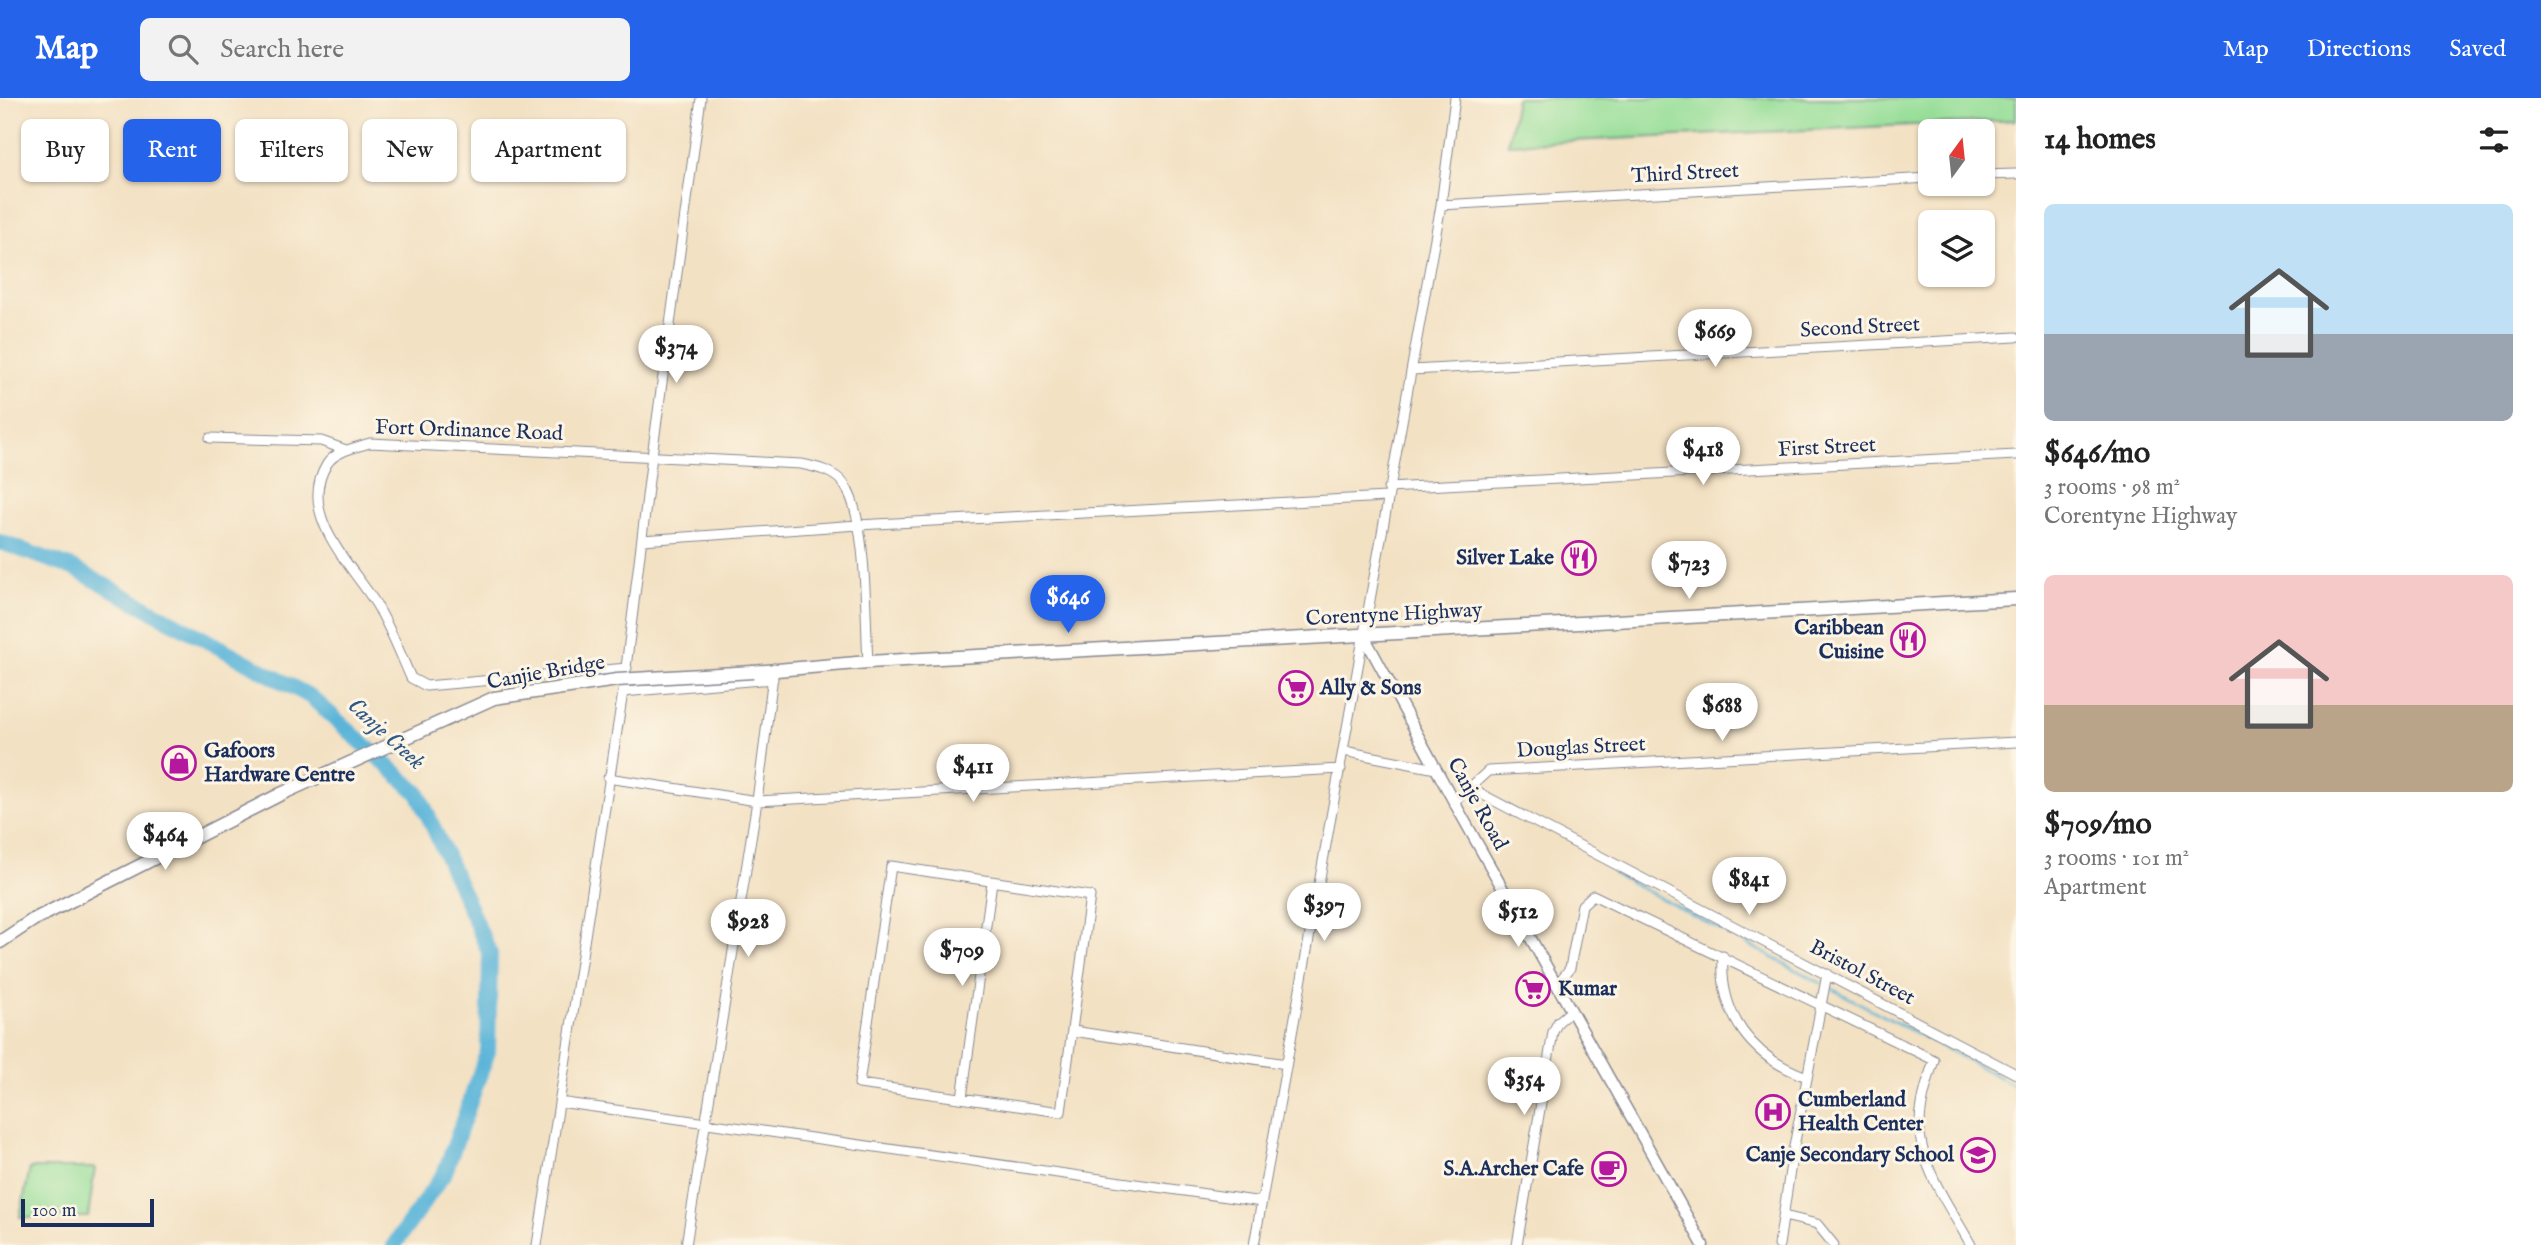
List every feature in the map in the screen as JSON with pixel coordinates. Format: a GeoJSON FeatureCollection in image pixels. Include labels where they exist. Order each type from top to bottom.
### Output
{"type":"FeatureCollection","features":[{"type":"Feature","properties":{"kind":"main road","name":"Corentyne Highway"},"geometry":{"type":"LineString","coordinates":[[773,674],[868,662],[2016,599]]}},
{"type":"Feature","properties":{"kind":"main road","name":"Canjie Bridge"},"geometry":{"type":"LineString","coordinates":[[0,942],[33,920],[281,793],[494,698],[617,680],[753,672],[773,674]]}},
{"type":"Feature","properties":{"kind":"street"},"geometry":{"type":"LineString","coordinates":[[537,1245],[627,668],[652,456],[701,98]]}},
{"type":"Feature","properties":{"kind":"street"},"geometry":{"type":"LineString","coordinates":[[1254,1245],[1341,769],[1387,493],[1441,205],[1455,98]]}},
{"type":"Feature","properties":{"kind":"street"},"geometry":{"type":"LineString","coordinates":[[1995,175],[2016,174]]}},
{"type":"Feature","properties":{"kind":"street","name":"Third Street"},"geometry":{"type":"LineString","coordinates":[[1441,205],[1918,179]]}},
{"type":"Feature","properties":{"kind":"street","name":"Second Street"},"geometry":{"type":"LineString","coordinates":[[1412,370],[2016,337]]}},
{"type":"Feature","properties":{"kind":"street"},"geometry":{"type":"LineString","coordinates":[[210,438],[321,441],[346,450]]}},
{"type":"Feature","properties":{"kind":"street","name":"Fort Ordinance Road"},"geometry":{"type":"LineString","coordinates":[[627,668],[426,686],[418,683],[411,677],[377,606],[330,536],[320,514],[319,488],[328,463],[346,450],[370,443],[800,464],[822,468],[842,482],[853,502],[858,525],[868,662]]}},
{"type":"Feature","properties":{"kind":"street","name":"First Street"},"geometry":{"type":"LineString","coordinates":[[642,540],[2016,455]]}},
{"type":"Feature","properties":{"kind":"street","name":"Canje Road"},"geometry":{"type":"LineString","coordinates":[[1364,636],[1454,802],[1703,1245]]}},
{"type":"Feature","properties":{"kind":"street"},"geometry":{"type":"LineString","coordinates":[[623,692],[773,674],[757,801],[708,1124],[686,1245]]}},
{"type":"Feature","properties":{"kind":"street","name":"Douglas Street"},"geometry":{"type":"LineString","coordinates":[[1454,802],[1488,771],[2016,742]]}},
{"type":"Feature","properties":{"kind":"street"},"geometry":{"type":"LineString","coordinates":[[1344,751],[1436,769]]}},
{"type":"Feature","properties":{"kind":"street"},"geometry":{"type":"LineString","coordinates":[[608,778],[757,801],[1341,769]]}},
{"type":"Feature","properties":{"kind":"street","name":"Bristol Street"},"geometry":{"type":"LineString","coordinates":[[1468,787],[2016,1074]]}},
{"type":"Feature","properties":{"kind":"street"},"geometry":{"type":"LineString","coordinates":[[891,866],[992,882],[1090,896],[1061,1112],[859,1084],[891,866]]}},
{"type":"Feature","properties":{"kind":"street"},"geometry":{"type":"LineString","coordinates":[[961,1098],[992,882]]}},
{"type":"Feature","properties":{"kind":"street"},"geometry":{"type":"LineString","coordinates":[[1556,985],[1570,968],[1582,905],[1594,895],[1822,1003],[1934,1060],[1923,1097],[1921,1145],[1941,1192],[1971,1245]]}},
{"type":"Feature","properties":{"kind":"street"},"geometry":{"type":"LineString","coordinates":[[1723,956],[1723,988],[1729,1008],[1758,1052],[1784,1069],[1807,1077]]}},
{"type":"Feature","properties":{"kind":"street"},"geometry":{"type":"LineString","coordinates":[[1779,1245],[1827,974]]}},
{"type":"Feature","properties":{"kind":"street"},"geometry":{"type":"LineString","coordinates":[[1517,1245],[1553,1032],[1558,1022],[1571,1012]]}},
{"type":"Feature","properties":{"kind":"street"},"geometry":{"type":"LineString","coordinates":[[1073,1031],[1286,1064]]}},
{"type":"Feature","properties":{"kind":"street"},"geometry":{"type":"LineString","coordinates":[[559,1102],[1262,1202]]}},
{"type":"Feature","properties":{"kind":"street"},"geometry":{"type":"LineString","coordinates":[[1784,1216],[1817,1224],[1834,1245]]}},
{"type":"Feature","properties":{"kind":"green space"},"geometry":{"type":"Polygon","coordinates":[[[1516,98],[2016,98],[2016,120],[1918,119],[1918,125],[1508,144],[1516,98]]]}},
{"type":"Feature","properties":{"kind":"green space"},"geometry":{"type":"Polygon","coordinates":[[[30,1168],[95,1168],[88,1217],[20,1217],[30,1168]]]}},
{"type":"Feature","properties":{"kind":"waterway","name":"Canje Creek"},"geometry":{"type":"LineString","coordinates":[[0,542],[73,568],[311,697],[418,793],[490,954],[488,1051],[445,1172],[394,1245]]}},
{"type":"Feature","properties":{"kind":"waterway"},"geometry":{"type":"LineString","coordinates":[[1613,873],[1821,983]]}},
{"type":"Feature","properties":{"kind":"waterway"},"geometry":{"type":"LineString","coordinates":[[1827,986],[2016,1086]]}},
{"type":"Feature","properties":{"kind":"place","name":"Silver Lake"},"geometry":{"type":"Point","coordinates":[1579,558]}},
{"type":"Feature","properties":{"kind":"place","name":"Caribbean Cuisine"},"geometry":{"type":"Point","coordinates":[1908,640]}},
{"type":"Feature","properties":{"kind":"place","name":"Ally & Sons"},"geometry":{"type":"Point","coordinates":[1296,688]}},
{"type":"Feature","properties":{"kind":"place","name":"Gafoors Hardware Centre"},"geometry":{"type":"Point","coordinates":[179,763]}},
{"type":"Feature","properties":{"kind":"place","name":"Kumar"},"geometry":{"type":"Point","coordinates":[1533,989]}},
{"type":"Feature","properties":{"kind":"place","name":"Cumberland Health Center"},"geometry":{"type":"Point","coordinates":[1773,1112]}},
{"type":"Feature","properties":{"kind":"place","name":"Canje Secondary School"},"geometry":{"type":"Point","coordinates":[1978,1155]}},
{"type":"Feature","properties":{"kind":"place","name":"S.A.Archer Cafe"},"geometry":{"type":"Point","coordinates":[1609,1169]}}]}
